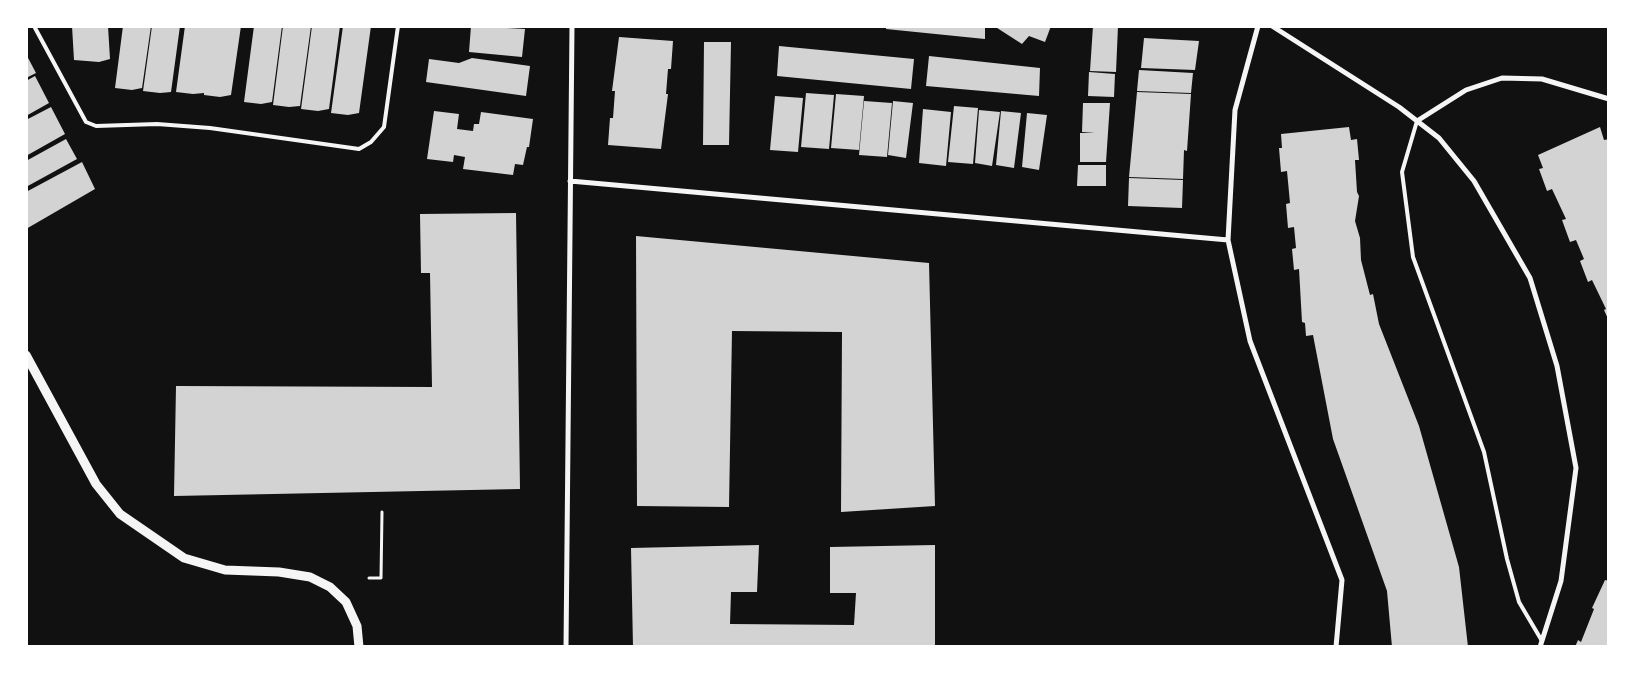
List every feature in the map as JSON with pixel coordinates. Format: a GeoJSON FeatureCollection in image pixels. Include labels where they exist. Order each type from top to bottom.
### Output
{"type":"FeatureCollection","features":[{"type":"Feature","properties":{"kind":"street"},"geometry":{"type":"LineString","coordinates":[[566,647],[572,26]]}},
{"type":"Feature","properties":{"kind":"street"},"geometry":{"type":"LineString","coordinates":[[1258,26],[1236,110],[1228,240],[1250,341],[1342,580],[1336,647]]}},
{"type":"Feature","properties":{"kind":"street"},"geometry":{"type":"LineString","coordinates":[[1272,26],[1399,107],[1439,138],[1474,182],[1530,278],[1557,366],[1576,468],[1561,581],[1541,644]]}},
{"type":"Feature","properties":{"kind":"street"},"geometry":{"type":"LineString","coordinates":[[1417,121],[1466,90],[1502,78],[1542,79],[1609,99]]}},
{"type":"Feature","properties":{"kind":"street"},"geometry":{"type":"LineString","coordinates":[[570,181],[1228,240]]}},
{"type":"Feature","properties":{"kind":"street"},"geometry":{"type":"LineString","coordinates":[[26,355],[96,484],[120,514],[184,558],[225,570],[279,572],[310,577],[330,587],[346,602],[357,626],[359,647]]}},
{"type":"Feature","properties":{"kind":"lane"},"geometry":{"type":"LineString","coordinates":[[34,26],[86,122],[96,126],[157,124],[210,128],[359,149],[371,142],[384,127],[398,26]]}},
{"type":"Feature","properties":{"kind":"lane"},"geometry":{"type":"LineString","coordinates":[[1417,121],[1402,172],[1413,257],[1484,452],[1507,560],[1519,602],[1541,644]]}},
{"type":"Feature","properties":{"kind":"path"},"geometry":{"type":"LineString","coordinates":[[369,578],[381,578],[382,512]]}},
{"type":"Feature","properties":{"kind":"building"},"geometry":{"type":"Polygon","coordinates":[[[72,26],[108,26],[110,59],[99,62],[74,60],[72,26]]]}},
{"type":"Feature","properties":{"kind":"building"},"geometry":{"type":"Polygon","coordinates":[[[123,26],[151,26],[142,88],[132,90],[115,88],[123,26]]]}},
{"type":"Feature","properties":{"kind":"building"},"geometry":{"type":"Polygon","coordinates":[[[152,26],[180,26],[171,92],[143,91],[152,26]]]}},
{"type":"Feature","properties":{"kind":"building"},"geometry":{"type":"Polygon","coordinates":[[[185,26],[241,26],[231,95],[220,97],[204,95],[204,93],[176,92],[185,26]]]}},
{"type":"Feature","properties":{"kind":"building"},"geometry":{"type":"Polygon","coordinates":[[[254,26],[282,26],[272,102],[261,104],[244,102],[254,26]]]}},
{"type":"Feature","properties":{"kind":"building"},"geometry":{"type":"Polygon","coordinates":[[[283,26],[311,26],[300,106],[273,105],[283,26]]]}},
{"type":"Feature","properties":{"kind":"building"},"geometry":{"type":"Polygon","coordinates":[[[312,26],[340,26],[329,109],[318,111],[301,109],[312,26]]]}},
{"type":"Feature","properties":{"kind":"building"},"geometry":{"type":"Polygon","coordinates":[[[343,26],[371,26],[359,113],[348,115],[331,113],[343,26]]]}},
{"type":"Feature","properties":{"kind":"building"},"geometry":{"type":"Polygon","coordinates":[[[471,26],[525,29],[522,57],[469,52],[471,26]]]}},
{"type":"Feature","properties":{"kind":"building"},"geometry":{"type":"Polygon","coordinates":[[[886,26],[985,26],[985,39],[886,29],[886,26]]]}},
{"type":"Feature","properties":{"kind":"building"},"geometry":{"type":"Polygon","coordinates":[[[994,26],[1051,26],[1045,42],[1029,36],[1022,44],[994,26]]]}},
{"type":"Feature","properties":{"kind":"building"},"geometry":{"type":"Polygon","coordinates":[[[1093,26],[1118,26],[1116,72],[1090,71],[1093,26]]]}},
{"type":"Feature","properties":{"kind":"building"},"geometry":{"type":"Polygon","coordinates":[[[619,37],[673,41],[671,69],[668,69],[666,94],[668,94],[661,149],[608,145],[610,118],[613,118],[615,91],[612,91],[619,37]]]}},
{"type":"Feature","properties":{"kind":"building"},"geometry":{"type":"Polygon","coordinates":[[[1144,38],[1199,41],[1195,70],[1141,68],[1144,38]]]}},
{"type":"Feature","properties":{"kind":"building"},"geometry":{"type":"Polygon","coordinates":[[[704,42],[731,42],[729,145],[703,145],[704,42]]]}},
{"type":"Feature","properties":{"kind":"building"},"geometry":{"type":"Polygon","coordinates":[[[779,46],[914,59],[911,89],[777,76],[779,46]]]}},
{"type":"Feature","properties":{"kind":"building"},"geometry":{"type":"Polygon","coordinates":[[[26,54],[36,73],[26,78],[26,54]]]}},
{"type":"Feature","properties":{"kind":"building"},"geometry":{"type":"Polygon","coordinates":[[[929,56],[1040,68],[1039,96],[926,86],[929,56]]]}},
{"type":"Feature","properties":{"kind":"building"},"geometry":{"type":"Polygon","coordinates":[[[472,58],[530,66],[526,96],[426,82],[429,59],[459,63],[472,58]]]}},
{"type":"Feature","properties":{"kind":"building"},"geometry":{"type":"Polygon","coordinates":[[[1139,70],[1193,73],[1191,93],[1137,91],[1139,70]]]}},
{"type":"Feature","properties":{"kind":"building"},"geometry":{"type":"Polygon","coordinates":[[[1089,72],[1115,74],[1114,97],[1088,96],[1089,72]]]}},
{"type":"Feature","properties":{"kind":"building"},"geometry":{"type":"Polygon","coordinates":[[[35,76],[49,103],[26,116],[26,81],[35,76]]]}},
{"type":"Feature","properties":{"kind":"building"},"geometry":{"type":"Polygon","coordinates":[[[1137,92],[1191,94],[1187,151],[1184,150],[1183,179],[1129,177],[1137,92]]]}},
{"type":"Feature","properties":{"kind":"building"},"geometry":{"type":"Polygon","coordinates":[[[806,93],[834,95],[829,149],[801,147],[806,93]]]}},
{"type":"Feature","properties":{"kind":"building"},"geometry":{"type":"Polygon","coordinates":[[[836,94],[864,96],[859,150],[831,148],[836,94]]]}},
{"type":"Feature","properties":{"kind":"building"},"geometry":{"type":"Polygon","coordinates":[[[775,96],[803,98],[798,152],[770,150],[775,96]]]}},
{"type":"Feature","properties":{"kind":"building"},"geometry":{"type":"Polygon","coordinates":[[[864,101],[892,103],[887,157],[859,155],[864,101]]]}},
{"type":"Feature","properties":{"kind":"building"},"geometry":{"type":"Polygon","coordinates":[[[893,101],[913,103],[906,158],[888,155],[893,101]]]}},
{"type":"Feature","properties":{"kind":"building"},"geometry":{"type":"Polygon","coordinates":[[[1083,103],[1110,103],[1106,162],[1080,162],[1080,133],[1095,133],[1082,132],[1083,103]]]}},
{"type":"Feature","properties":{"kind":"building"},"geometry":{"type":"Polygon","coordinates":[[[954,106],[978,108],[973,164],[948,162],[954,106]]]}},
{"type":"Feature","properties":{"kind":"building"},"geometry":{"type":"Polygon","coordinates":[[[51,107],[65,134],[26,156],[26,120],[51,107]]]}},
{"type":"Feature","properties":{"kind":"building"},"geometry":{"type":"Polygon","coordinates":[[[923,109],[951,112],[946,166],[919,163],[923,109]]]}},
{"type":"Feature","properties":{"kind":"building"},"geometry":{"type":"Polygon","coordinates":[[[979,110],[1000,112],[992,166],[975,163],[979,110]]]}},
{"type":"Feature","properties":{"kind":"building"},"geometry":{"type":"Polygon","coordinates":[[[434,111],[459,114],[457,129],[473,131],[474,124],[479,124],[481,112],[533,119],[529,147],[527,147],[523,165],[515,164],[513,175],[463,169],[465,157],[454,155],[453,162],[427,159],[434,111]]]}},
{"type":"Feature","properties":{"kind":"building"},"geometry":{"type":"Polygon","coordinates":[[[1001,111],[1021,113],[1014,168],[996,165],[1001,111]]]}},
{"type":"Feature","properties":{"kind":"building"},"geometry":{"type":"Polygon","coordinates":[[[1027,113],[1047,115],[1039,170],[1022,167],[1027,113]]]}},
{"type":"Feature","properties":{"kind":"building"},"geometry":{"type":"Polygon","coordinates":[[[1349,127],[1351,140],[1357,139],[1359,160],[1355,160],[1357,192],[1359,196],[1355,221],[1360,238],[1361,260],[1370,295],[1373,294],[1379,324],[1419,426],[1459,567],[1468,647],[1392,647],[1387,591],[1333,439],[1313,335],[1306,336],[1305,323],[1302,322],[1299,269],[1294,270],[1292,249],[1296,248],[1294,227],[1288,228],[1286,204],[1290,203],[1287,171],[1281,172],[1279,148],[1282,148],[1281,134],[1349,127]]]}},
{"type":"Feature","properties":{"kind":"building"},"geometry":{"type":"Polygon","coordinates":[[[1600,127],[1604,140],[1609,139],[1609,321],[1604,310],[1606,309],[1592,280],[1588,282],[1580,261],[1584,259],[1576,240],[1570,242],[1562,220],[1566,219],[1552,189],[1547,191],[1539,169],[1543,168],[1538,155],[1600,127]]]}},
{"type":"Feature","properties":{"kind":"building"},"geometry":{"type":"Polygon","coordinates":[[[66,139],[77,159],[26,187],[26,161],[66,139]]]}},
{"type":"Feature","properties":{"kind":"building"},"geometry":{"type":"Polygon","coordinates":[[[82,162],[95,189],[26,229],[26,192],[82,162]]]}},
{"type":"Feature","properties":{"kind":"building"},"geometry":{"type":"Polygon","coordinates":[[[1078,165],[1106,165],[1106,186],[1077,186],[1078,165]]]}},
{"type":"Feature","properties":{"kind":"building"},"geometry":{"type":"Polygon","coordinates":[[[1129,178],[1183,180],[1182,208],[1128,206],[1129,178]]]}},
{"type":"Feature","properties":{"kind":"building"},"geometry":{"type":"Polygon","coordinates":[[[516,213],[520,489],[174,496],[176,386],[432,387],[430,273],[421,273],[420,214],[516,213]]]}},
{"type":"Feature","properties":{"kind":"building"},"geometry":{"type":"Polygon","coordinates":[[[636,236],[929,263],[935,506],[841,512],[842,332],[732,331],[729,507],[637,506],[636,236]]]}},
{"type":"Feature","properties":{"kind":"building"},"geometry":{"type":"Polygon","coordinates":[[[759,545],[757,592],[731,592],[730,624],[854,625],[856,593],[830,593],[830,547],[935,545],[935,647],[633,647],[631,548],[759,545]]]}},
{"type":"Feature","properties":{"kind":"building"},"geometry":{"type":"Polygon","coordinates":[[[1605,580],[1609,581],[1609,647],[1575,647],[1578,640],[1581,642],[1594,609],[1592,608],[1605,580]]]}}]}
